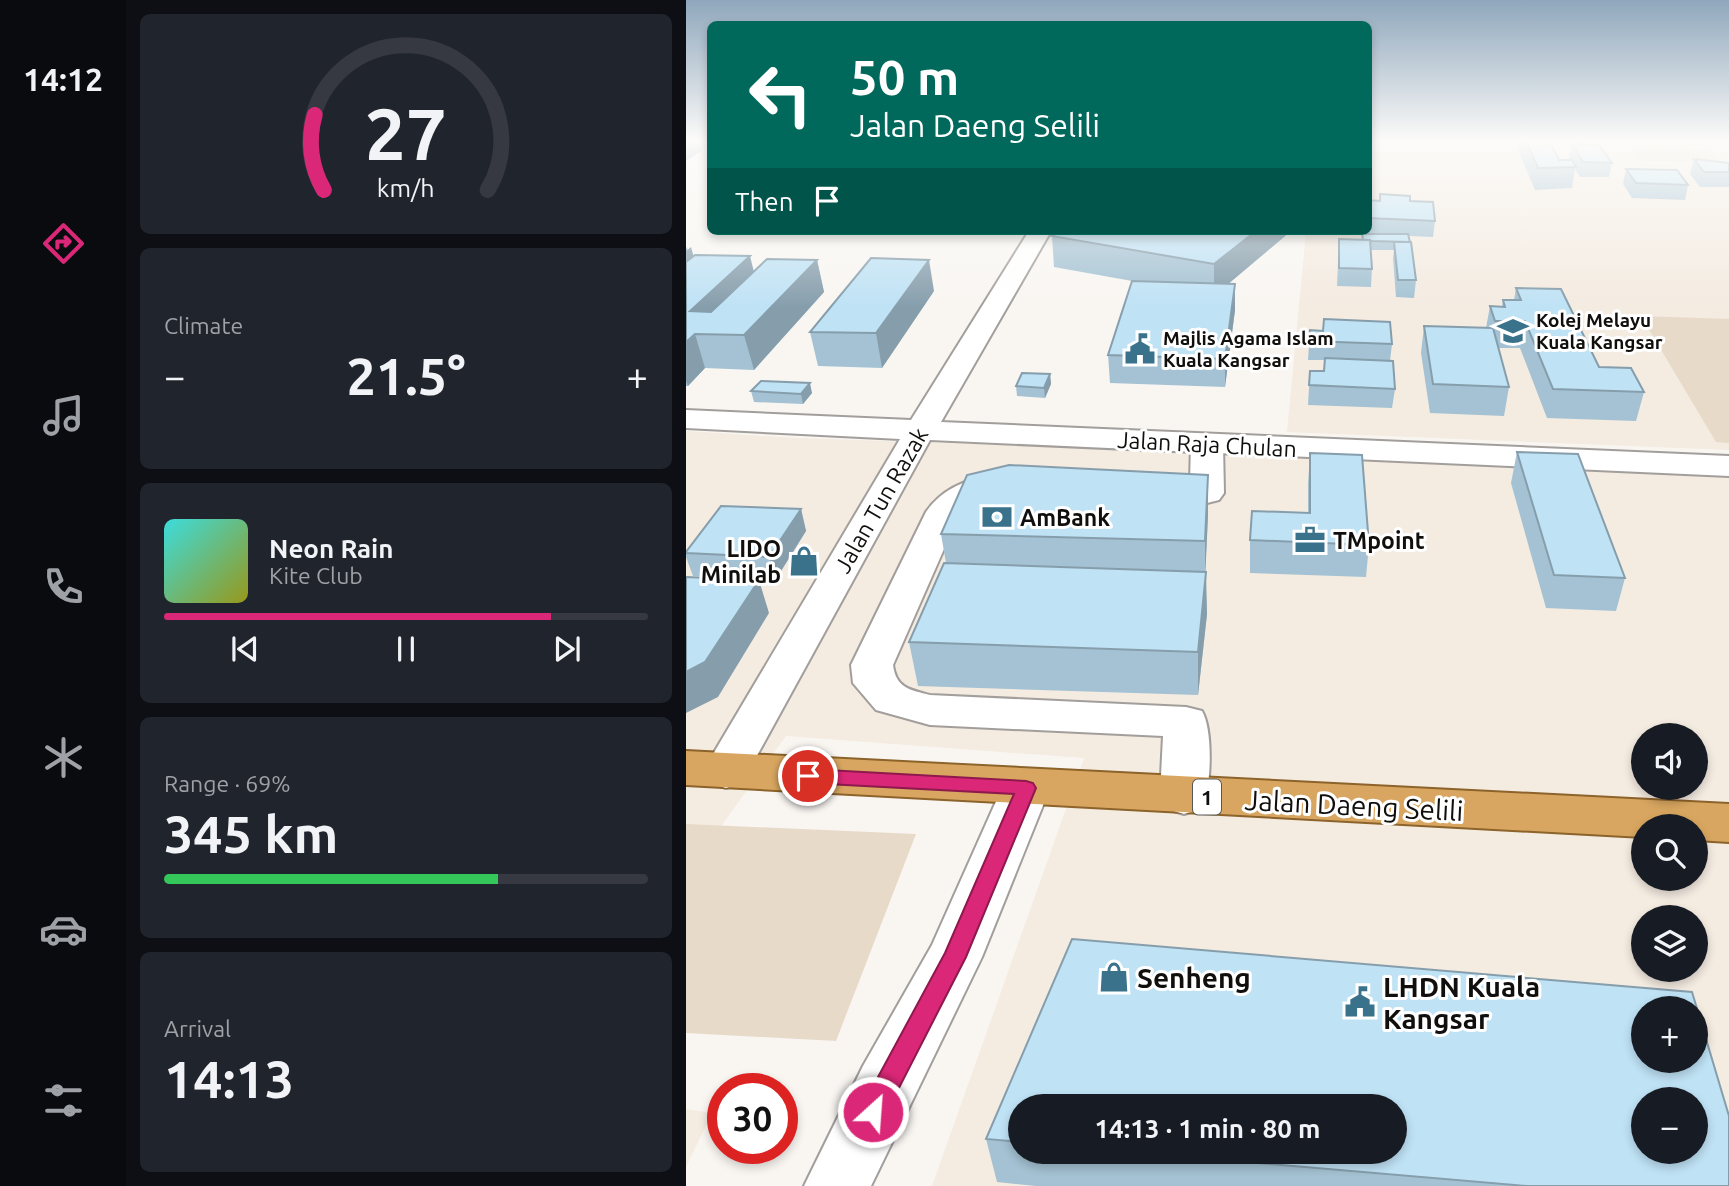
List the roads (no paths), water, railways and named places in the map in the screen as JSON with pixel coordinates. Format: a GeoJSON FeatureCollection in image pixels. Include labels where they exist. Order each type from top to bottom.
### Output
{"type":"FeatureCollection","features":[{"type":"Feature","properties":{"kind":"highway","name":"Jalan Daeng Selili"},"geometry":{"type":"LineString","coordinates":[[706,770],[1729,823]]}},
{"type":"Feature","properties":{"kind":"street","name":"Jalan Tun Razak"},"geometry":{"type":"LineString","coordinates":[[706,770],[921,429],[1038,235]]}},
{"type":"Feature","properties":{"kind":"street","name":"Jalan Raja Chulan"},"geometry":{"type":"LineString","coordinates":[[686,419],[1729,466]]}},
{"type":"Feature","properties":{"kind":"street"},"geometry":{"type":"LineString","coordinates":[[1140,489],[1207,493],[1207,444]]}},
{"type":"Feature","properties":{"kind":"street"},"geometry":{"type":"LineString","coordinates":[[1032,485],[983,485],[964,494],[943,512],[872,665],[874,683],[891,700],[930,710],[1186,722],[1184,796]]}},
{"type":"Feature","properties":{"kind":"street"},"geometry":{"type":"LineString","coordinates":[[837,1186],[885,1087],[954,957],[1026,788]]}},
{"type":"Feature","properties":{"kind":"place","name":"Kolej Melayu Kuala Kangsar"},"geometry":{"type":"Point","coordinates":[1513,331]}},
{"type":"Feature","properties":{"kind":"place","name":"Majlis Agama Islam Kuala Kangsar"},"geometry":{"type":"Point","coordinates":[1140,349]}},
{"type":"Feature","properties":{"kind":"place","name":"AmBank"},"geometry":{"type":"Point","coordinates":[997,517]}},
{"type":"Feature","properties":{"kind":"place","name":"TMpoint"},"geometry":{"type":"Point","coordinates":[1310,540]}},
{"type":"Feature","properties":{"kind":"place","name":"LIDO Minilab"},"geometry":{"type":"Point","coordinates":[804,561]}},
{"type":"Feature","properties":{"kind":"place","name":"Senheng"},"geometry":{"type":"Point","coordinates":[1114,977]}},
{"type":"Feature","properties":{"kind":"place","name":"LHDN Kuala Kangsar"},"geometry":{"type":"Point","coordinates":[1360,1002]}}]}
